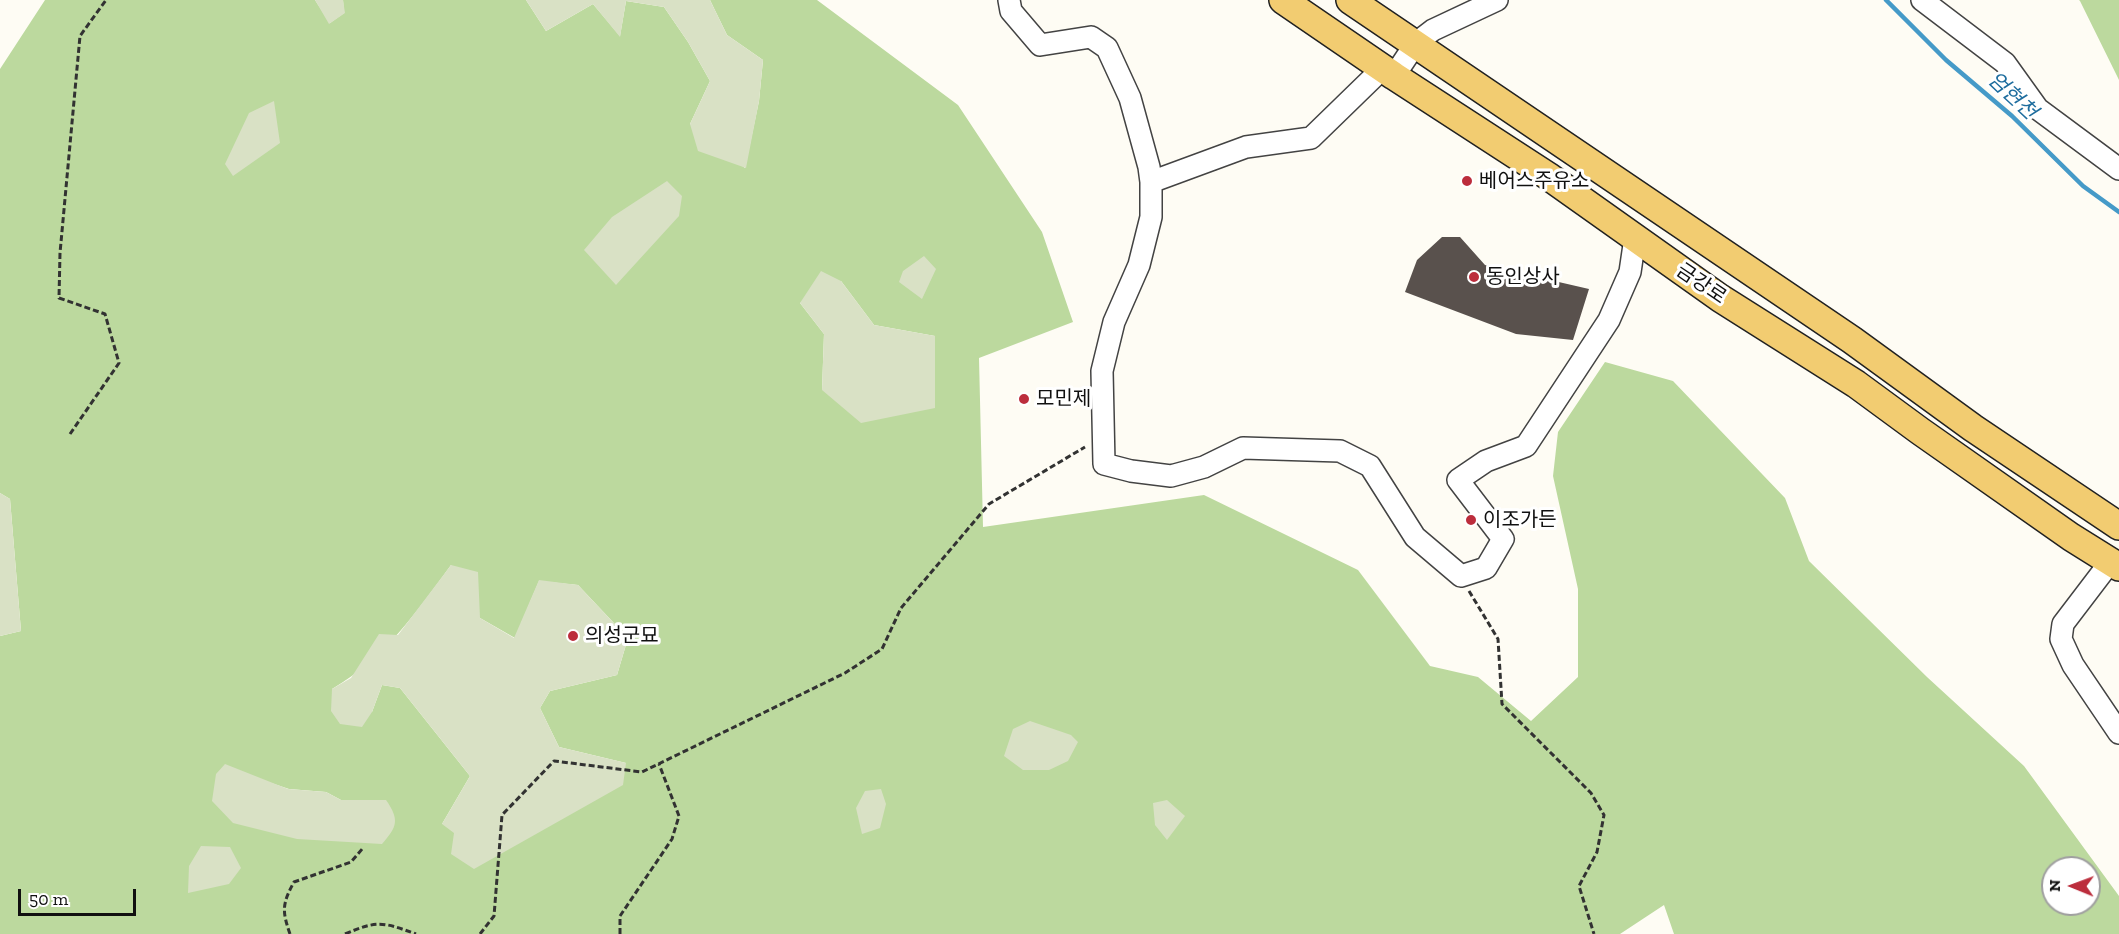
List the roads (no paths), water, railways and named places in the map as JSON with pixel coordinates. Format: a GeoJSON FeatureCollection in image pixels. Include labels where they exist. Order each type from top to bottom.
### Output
{"type":"FeatureCollection","features":[{"type":"Feature","properties":{"kind":"main road","name":"금강로"},"geometry":{"type":"LineString","coordinates":[[1283,0],[1548,176],[1720,298],[1856,384],[2061,530],[2115,564]]}},
{"type":"Feature","properties":{"kind":"main road","name":"금강로"},"geometry":{"type":"LineString","coordinates":[[1350,0],[1852,340],[1972,428],[2119,526]]}},
{"type":"Feature","properties":{"kind":"street"},"geometry":{"type":"LineString","coordinates":[[1009,0],[1011,10],[1040,45],[1091,37],[1107,48],[1130,98],[1149,167],[1151,217],[1139,265],[1113,322],[1102,371],[1104,464],[1131,471],[1171,476],[1204,467],[1243,448],[1340,451],[1370,466],[1414,537],[1461,576],[1486,568],[1503,539],[1458,480],[1486,461],[1526,446],[1608,320],[1630,272],[1635,238]]}},
{"type":"Feature","properties":{"kind":"street"},"geometry":{"type":"LineString","coordinates":[[1151,182],[1246,147],[1311,138],[1389,72],[1416,43],[1433,30],[1497,0]]}},
{"type":"Feature","properties":{"kind":"street"},"geometry":{"type":"LineString","coordinates":[[1922,0],[2005,63],[2038,109],[2119,169]]}},
{"type":"Feature","properties":{"kind":"street"},"geometry":{"type":"LineString","coordinates":[[2115,564],[2062,624],[2061,639],[2073,665],[2119,733]]}},
{"type":"Feature","properties":{"kind":"waterway","name":"엄현천"},"geometry":{"type":"LineString","coordinates":[[1886,0],[1946,60],[2012,116],[2083,186],[2119,212]]}},
{"type":"Feature","properties":{"kind":"place","name":"베어스주유소"},"geometry":{"type":"Point","coordinates":[1467,181]}},
{"type":"Feature","properties":{"kind":"place","name":"동인상사"},"geometry":{"type":"Point","coordinates":[1474,277]}},
{"type":"Feature","properties":{"kind":"place","name":"모민제"},"geometry":{"type":"Point","coordinates":[1024,399]}},
{"type":"Feature","properties":{"kind":"place","name":"이조가든"},"geometry":{"type":"Point","coordinates":[1471,520]}},
{"type":"Feature","properties":{"kind":"place","name":"의성군묘"},"geometry":{"type":"Point","coordinates":[573,636]}}]}
